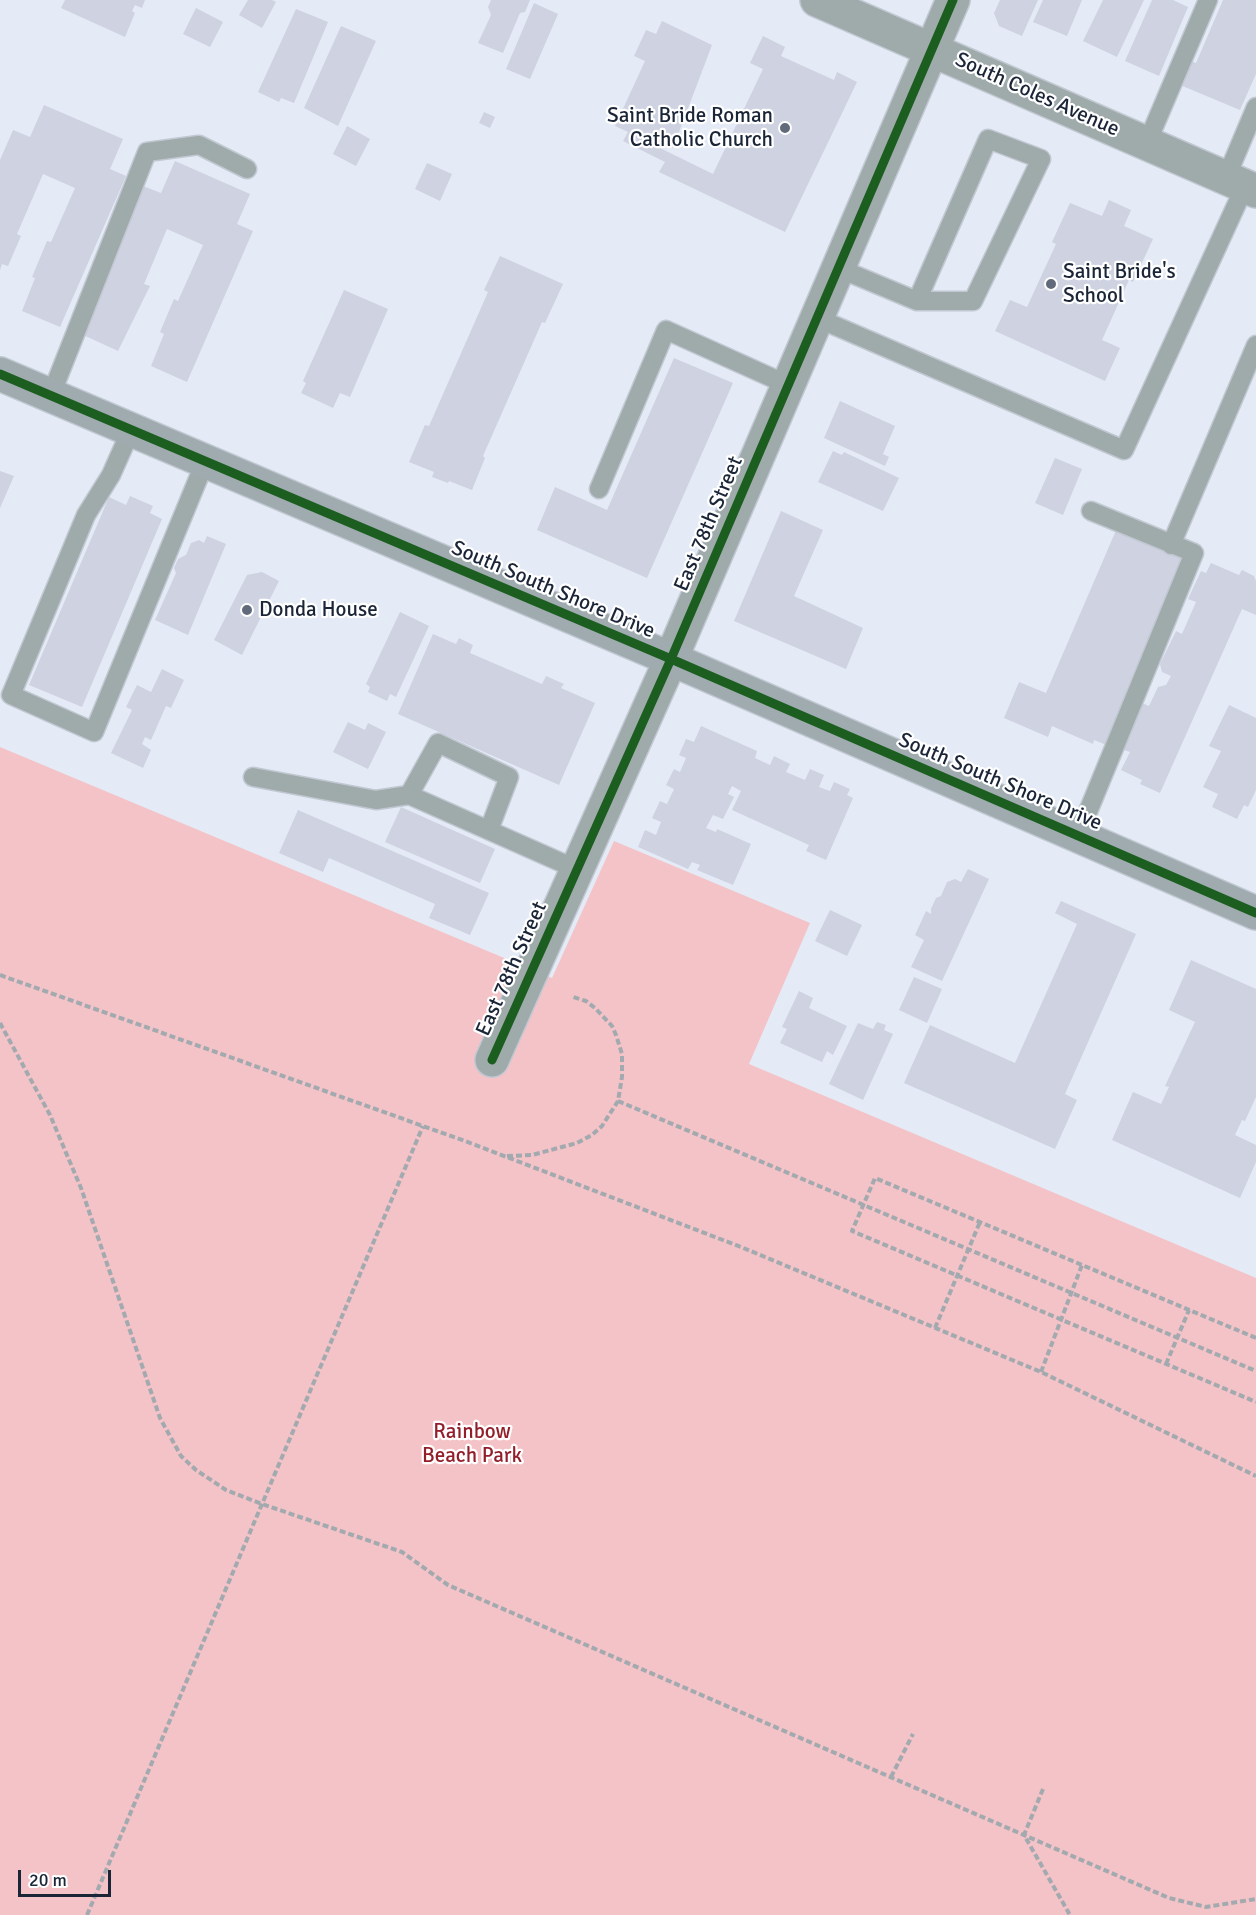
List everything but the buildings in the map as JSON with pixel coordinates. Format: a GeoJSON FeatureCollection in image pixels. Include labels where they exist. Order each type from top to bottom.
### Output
{"type":"FeatureCollection","features":[{"type":"Feature","properties":{"kind":"main road","name":"South South Shore Drive"},"geometry":{"type":"LineString","coordinates":[[0,374],[671,659],[1256,912]]}},
{"type":"Feature","properties":{"kind":"street","name":"South Coles Avenue"},"geometry":{"type":"LineString","coordinates":[[817,0],[1242,185]]}},
{"type":"Feature","properties":{"kind":"street","name":"East 78th Street"},"geometry":{"type":"LineString","coordinates":[[492,1060],[671,659],[953,0]]}},
{"type":"Feature","properties":{"kind":"lane"},"geometry":{"type":"LineString","coordinates":[[1146,143],[1208,0]]}},
{"type":"Feature","properties":{"kind":"lane"},"geometry":{"type":"LineString","coordinates":[[817,318],[1124,450],[1242,185],[1256,107]]}},
{"type":"Feature","properties":{"kind":"lane"},"geometry":{"type":"LineString","coordinates":[[838,268],[917,301],[973,301],[1041,159],[988,139],[917,301]]}},
{"type":"Feature","properties":{"kind":"lane"},"geometry":{"type":"LineString","coordinates":[[51,395],[147,152],[199,145],[247,168]]}},
{"type":"Feature","properties":{"kind":"lane"},"geometry":{"type":"LineString","coordinates":[[599,489],[666,330],[788,385]]}},
{"type":"Feature","properties":{"kind":"lane"},"geometry":{"type":"LineString","coordinates":[[1171,545],[1256,345]]}},
{"type":"Feature","properties":{"kind":"lane"},"geometry":{"type":"LineString","coordinates":[[131,430],[111,475],[86,515],[11,695],[94,732],[205,462]]}},
{"type":"Feature","properties":{"kind":"lane"},"geometry":{"type":"LineString","coordinates":[[1078,836],[1194,553],[1091,511]]}},
{"type":"Feature","properties":{"kind":"lane"},"geometry":{"type":"LineString","coordinates":[[409,795],[438,743],[509,777],[489,830]]}},
{"type":"Feature","properties":{"kind":"lane"},"geometry":{"type":"LineString","coordinates":[[253,777],[376,800],[409,795],[576,869]]}},
{"type":"Feature","properties":{"kind":"path"},"geometry":{"type":"LineString","coordinates":[[0,975],[423,1126],[741,1247],[1041,1372],[1256,1476]]}},
{"type":"Feature","properties":{"kind":"path"},"geometry":{"type":"LineString","coordinates":[[503,1156],[532,1155],[577,1143],[592,1135],[602,1126],[618,1101],[622,1077],[622,1054],[616,1035],[612,1026],[595,1008],[586,1001],[573,997]]}},
{"type":"Feature","properties":{"kind":"path"},"geometry":{"type":"LineString","coordinates":[[0,1023],[50,1115],[81,1188],[160,1418],[181,1456],[196,1470],[226,1490],[402,1552],[448,1585],[1168,1898],[1206,1907],[1256,1899]]}},
{"type":"Feature","properties":{"kind":"path"},"geometry":{"type":"LineString","coordinates":[[618,1101],[1256,1371]]}},
{"type":"Feature","properties":{"kind":"path"},"geometry":{"type":"LineString","coordinates":[[87,1915],[423,1126]]}},
{"type":"Feature","properties":{"kind":"path"},"geometry":{"type":"LineString","coordinates":[[1256,1338],[875,1178],[852,1232],[1256,1402]]}},
{"type":"Feature","properties":{"kind":"path"},"geometry":{"type":"LineString","coordinates":[[935,1328],[980,1222]]}},
{"type":"Feature","properties":{"kind":"path"},"geometry":{"type":"LineString","coordinates":[[1041,1372],[1082,1265]]}},
{"type":"Feature","properties":{"kind":"path"},"geometry":{"type":"LineString","coordinates":[[1166,1364],[1189,1310]]}},
{"type":"Feature","properties":{"kind":"path"},"geometry":{"type":"LineString","coordinates":[[891,1777],[913,1734]]}},
{"type":"Feature","properties":{"kind":"path"},"geometry":{"type":"LineString","coordinates":[[1024,1835],[1043,1789]]}},
{"type":"Feature","properties":{"kind":"path"},"geometry":{"type":"LineString","coordinates":[[1024,1835],[1070,1915]]}},
{"type":"Feature","properties":{"kind":"green space","name":"Rainbow Beach Park"},"geometry":{"type":"Polygon","coordinates":[[[0,747],[552,978],[614,841],[810,923],[749,1064],[1256,1278],[1256,1915],[0,1915],[0,747]]]}},
{"type":"Feature","properties":{"kind":"cycle path"},"geometry":{"type":"LineString","coordinates":[[492,1060],[671,659],[953,0]]}},
{"type":"Feature","properties":{"kind":"cycle path"},"geometry":{"type":"LineString","coordinates":[[0,374],[671,659],[1256,913]]}},
{"type":"Feature","properties":{"kind":"place","name":"Saint Bride Roman Catholic Church"},"geometry":{"type":"Point","coordinates":[785,128]}},
{"type":"Feature","properties":{"kind":"place","name":"Saint Bride's School"},"geometry":{"type":"Point","coordinates":[1051,284]}},
{"type":"Feature","properties":{"kind":"place","name":"Donda House"},"geometry":{"type":"Point","coordinates":[247,610]}}]}
